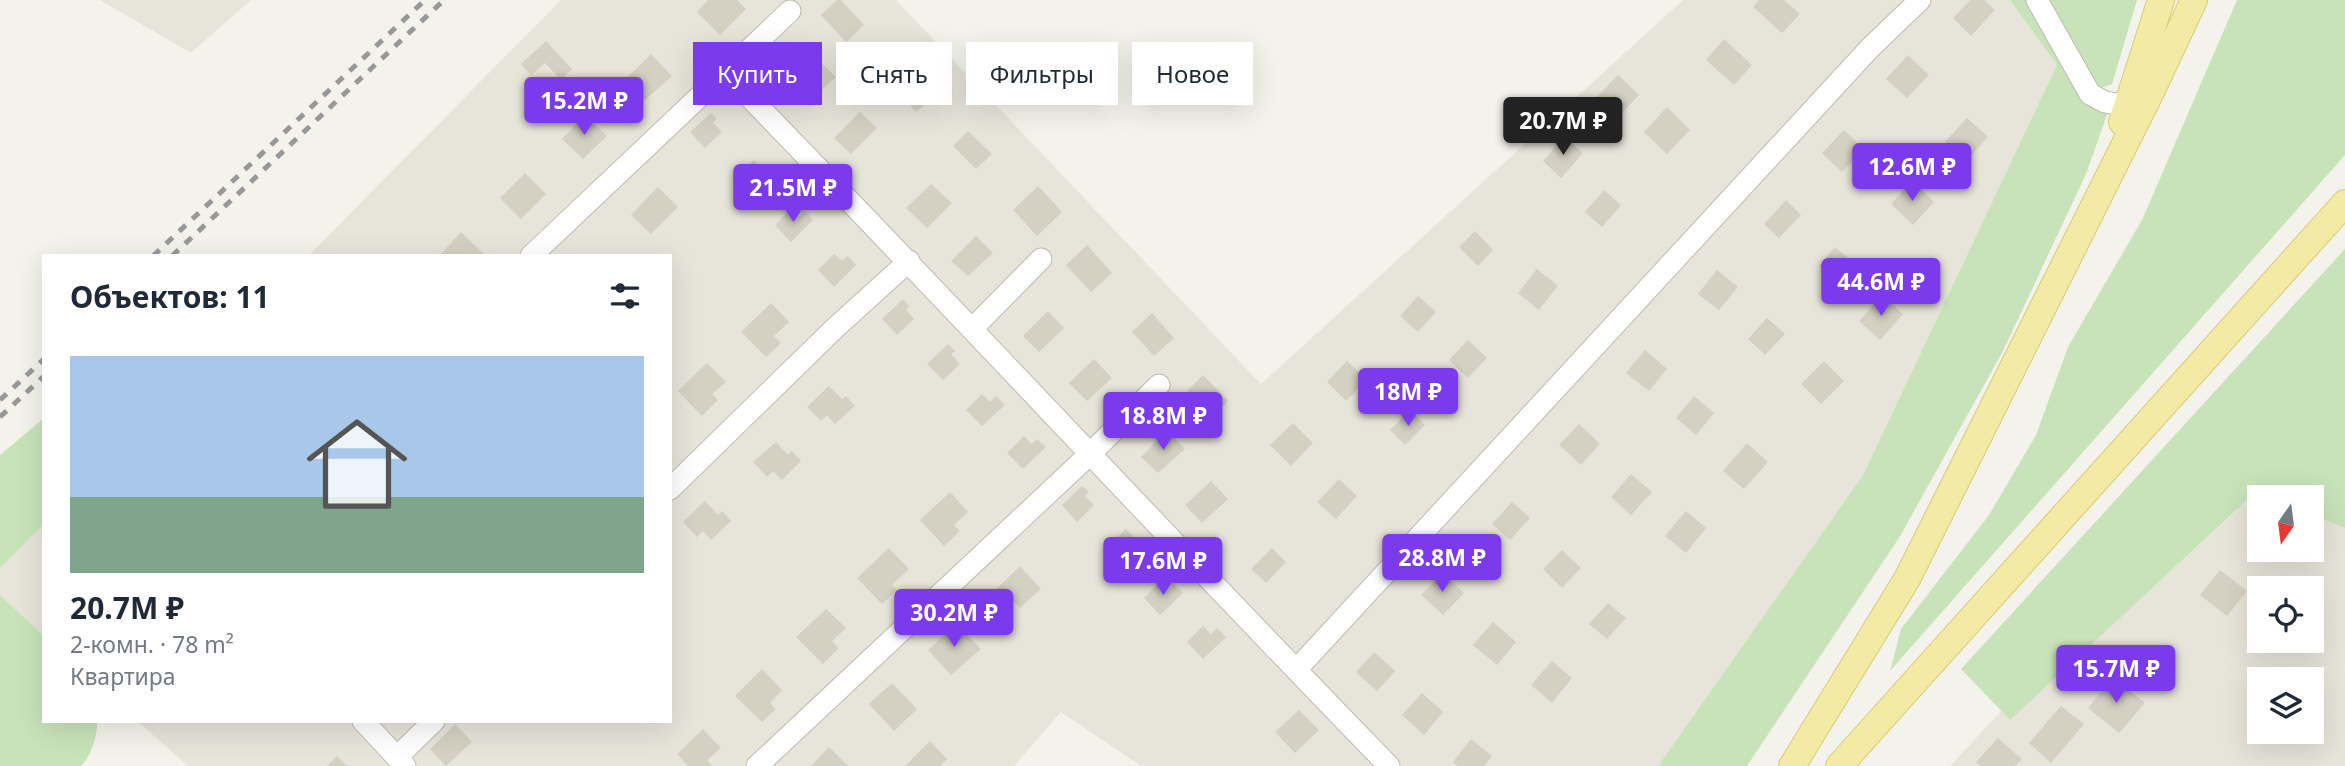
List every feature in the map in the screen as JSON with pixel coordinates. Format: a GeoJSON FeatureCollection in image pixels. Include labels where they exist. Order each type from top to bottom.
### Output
{"type":"FeatureCollection","features":[{"type":"Feature","properties":{"kind":"main road"},"geometry":{"type":"LineString","coordinates":[[2105,181],[2161,0]]}},
{"type":"Feature","properties":{"kind":"main road"},"geometry":{"type":"LineString","coordinates":[[1792,766],[1907,579],[2149,96],[2194,0]]}},
{"type":"Feature","properties":{"kind":"main road"},"geometry":{"type":"LineString","coordinates":[[1839,766],[2345,203]]}},
{"type":"Feature","properties":{"kind":"street"},"geometry":{"type":"LineString","coordinates":[[1296,670],[1870,48],[1920,0]]}},
{"type":"Feature","properties":{"kind":"street"},"geometry":{"type":"LineString","coordinates":[[2037,0],[2090,94],[2105,102],[2127,106]]}},
{"type":"Feature","properties":{"kind":"street"},"geometry":{"type":"LineString","coordinates":[[758,42],[790,11]]}},
{"type":"Feature","properties":{"kind":"street"},"geometry":{"type":"LineString","coordinates":[[533,254],[693,104]]}},
{"type":"Feature","properties":{"kind":"street"},"geometry":{"type":"LineString","coordinates":[[757,105],[1389,766]]}},
{"type":"Feature","properties":{"kind":"street"},"geometry":{"type":"LineString","coordinates":[[973,328],[1041,259]]}},
{"type":"Feature","properties":{"kind":"street"},"geometry":{"type":"LineString","coordinates":[[672,487],[834,328],[909,261]]}},
{"type":"Feature","properties":{"kind":"street"},"geometry":{"type":"LineString","coordinates":[[757,766],[1091,453],[1159,385]]}},
{"type":"Feature","properties":{"kind":"street"},"geometry":{"type":"LineString","coordinates":[[365,723],[401,761],[431,723]]}},
{"type":"Feature","properties":{"kind":"shaded area"},"geometry":{"type":"Polygon","coordinates":[[[100,0],[251,0],[191,53],[100,0]]]}},
{"type":"Feature","properties":{"kind":"shaded area"},"geometry":{"type":"Polygon","coordinates":[[[561,0],[896,0],[936,42],[836,42],[836,105],[952,105],[952,59],[966,74],[966,105],[996,105],[1261,384],[1683,0],[2010,0],[2057,65],[1863,475],[1658,766],[1141,766],[1061,712],[1014,766],[188,766],[139,723],[672,723],[672,254],[310,254],[561,0]]]}},
{"type":"Feature","properties":{"kind":"shaded area"},"geometry":{"type":"Polygon","coordinates":[[[2247,501],[2247,562],[2324,562],[2324,520],[2345,528],[2345,766],[1950,766],[2001,711],[2010,719],[2247,501]]]}},
{"type":"Feature","properties":{"kind":"shaded area"},"geometry":{"type":"Polygon","coordinates":[[[42,526],[42,634],[0,595],[0,568],[42,526]]]}},
{"type":"Feature","properties":{"kind":"green space"},"geometry":{"type":"Polygon","coordinates":[[[2010,0],[2029,0],[2108,112],[2086,174],[2003,351],[1899,538],[1747,766],[1658,766],[1863,475],[2057,65],[2010,0]]]}},
{"type":"Feature","properties":{"kind":"green space"},"geometry":{"type":"Polygon","coordinates":[[[2043,0],[2137,0],[2112,84],[2092,91],[2043,0]]]}},
{"type":"Feature","properties":{"kind":"green space"},"geometry":{"type":"Polygon","coordinates":[[[2237,0],[2345,0],[2345,155],[1890,671],[1901,629],[1989,515],[2036,435],[2068,347],[2142,220],[2237,0]]]}},
{"type":"Feature","properties":{"kind":"green space"},"geometry":{"type":"Polygon","coordinates":[[[2345,249],[2345,528],[2324,520],[2324,485],[2247,485],[2247,500],[2010,720],[1961,669],[2345,249]]]}},
{"type":"Feature","properties":{"kind":"green space"},"geometry":{"type":"Polygon","coordinates":[[[42,420],[42,526],[0,568],[0,455],[42,420]]]}},
{"type":"Feature","properties":{"kind":"green space"},"geometry":{"type":"Polygon","coordinates":[[[0,595],[42,634],[42,723],[97,723],[93,745],[81,766],[0,766],[0,595]]]}},
{"type":"Feature","properties":{"kind":"building"},"geometry":{"type":"Polygon","coordinates":[[[708,0],[737,0],[746,9],[720,35],[697,12],[708,0]]]}},
{"type":"Feature","properties":{"kind":"building"},"geometry":{"type":"Polygon","coordinates":[[[837,0],[841,0],[864,25],[846,42],[821,15],[837,0]]]}},
{"type":"Feature","properties":{"kind":"building"},"geometry":{"type":"Polygon","coordinates":[[[1759,0],[1784,0],[1800,14],[1782,33],[1753,7],[1759,0]]]}},
{"type":"Feature","properties":{"kind":"building"},"geometry":{"type":"Polygon","coordinates":[[[1970,0],[1984,0],[1995,10],[1971,36],[1953,18],[1970,0]]]}},
{"type":"Feature","properties":{"kind":"building"},"geometry":{"type":"Polygon","coordinates":[[[1724,39],[1752,65],[1734,85],[1706,60],[1724,39]]]}},
{"type":"Feature","properties":{"kind":"building"},"geometry":{"type":"Polygon","coordinates":[[[546,41],[572,69],[561,80],[545,63],[531,75],[521,64],[546,41]]]}},
{"type":"Feature","properties":{"kind":"building"},"geometry":{"type":"Polygon","coordinates":[[[651,54],[672,76],[645,100],[625,80],[651,54]]]}},
{"type":"Feature","properties":{"kind":"building"},"geometry":{"type":"Polygon","coordinates":[[[1908,55],[1929,75],[1907,98],[1886,79],[1908,55]]]}},
{"type":"Feature","properties":{"kind":"building"},"geometry":{"type":"Polygon","coordinates":[[[822,64],[836,77],[822,90],[822,64]]]}},
{"type":"Feature","properties":{"kind":"building"},"geometry":{"type":"Polygon","coordinates":[[[1618,75],[1639,95],[1618,117],[1597,97],[1618,75]]]}},
{"type":"Feature","properties":{"kind":"building"},"geometry":{"type":"Polygon","coordinates":[[[910,105],[924,105],[916,112],[910,105]]]}},
{"type":"Feature","properties":{"kind":"building"},"geometry":{"type":"Polygon","coordinates":[[[1667,107],[1690,130],[1667,154],[1644,132],[1667,107]]]}},
{"type":"Feature","properties":{"kind":"building"},"geometry":{"type":"Polygon","coordinates":[[[860,112],[877,128],[851,154],[834,138],[860,112]]]}},
{"type":"Feature","properties":{"kind":"building"},"geometry":{"type":"Polygon","coordinates":[[[711,113],[717,119],[713,123],[722,132],[705,148],[690,132],[711,113]]]}},
{"type":"Feature","properties":{"kind":"building"},"geometry":{"type":"Polygon","coordinates":[[[585,116],[607,136],[583,159],[562,139],[585,116]]]}},
{"type":"Feature","properties":{"kind":"building"},"geometry":{"type":"Polygon","coordinates":[[[1967,118],[1988,137],[1966,161],[1945,142],[1967,118]]]}},
{"type":"Feature","properties":{"kind":"building"},"geometry":{"type":"Polygon","coordinates":[[[1844,130],[1864,149],[1842,172],[1822,153],[1844,130]]]}},
{"type":"Feature","properties":{"kind":"building"},"geometry":{"type":"Polygon","coordinates":[[[968,131],[992,154],[976,169],[953,146],[968,131]]]}},
{"type":"Feature","properties":{"kind":"building"},"geometry":{"type":"Polygon","coordinates":[[[1565,137],[1583,153],[1561,178],[1543,161],[1565,137]]]}},
{"type":"Feature","properties":{"kind":"building"},"geometry":{"type":"Polygon","coordinates":[[[754,160],[760,167],[757,171],[765,180],[748,196],[733,180],[754,160]]]}},
{"type":"Feature","properties":{"kind":"building"},"geometry":{"type":"Polygon","coordinates":[[[525,173],[546,194],[521,219],[500,198],[525,173]]]}},
{"type":"Feature","properties":{"kind":"building"},"geometry":{"type":"Polygon","coordinates":[[[1912,181],[1934,202],[1913,225],[1891,204],[1912,181]]]}},
{"type":"Feature","properties":{"kind":"building"},"geometry":{"type":"Polygon","coordinates":[[[931,184],[952,203],[927,228],[906,208],[931,184]]]}},
{"type":"Feature","properties":{"kind":"building"},"geometry":{"type":"Polygon","coordinates":[[[1038,186],[1062,212],[1037,236],[1013,210],[1038,186]]]}},
{"type":"Feature","properties":{"kind":"building"},"geometry":{"type":"Polygon","coordinates":[[[658,187],[678,207],[651,234],[631,215],[658,187]]]}},
{"type":"Feature","properties":{"kind":"building"},"geometry":{"type":"Polygon","coordinates":[[[1604,190],[1621,205],[1602,227],[1585,212],[1604,190]]]}},
{"type":"Feature","properties":{"kind":"building"},"geometry":{"type":"Polygon","coordinates":[[[1786,200],[1801,215],[1779,238],[1764,224],[1786,200]]]}},
{"type":"Feature","properties":{"kind":"building"},"geometry":{"type":"Polygon","coordinates":[[[791,209],[799,217],[805,211],[813,220],[791,242],[775,225],[791,209]]]}},
{"type":"Feature","properties":{"kind":"building"},"geometry":{"type":"Polygon","coordinates":[[[1475,231],[1493,250],[1478,266],[1459,247],[1475,231]]]}},
{"type":"Feature","properties":{"kind":"building"},"geometry":{"type":"Polygon","coordinates":[[[461,232],[483,253],[482,254],[441,254],[461,232]]]}},
{"type":"Feature","properties":{"kind":"building"},"geometry":{"type":"Polygon","coordinates":[[[976,236],[993,253],[968,276],[951,261],[976,236]]]}},
{"type":"Feature","properties":{"kind":"building"},"geometry":{"type":"Polygon","coordinates":[[[1087,245],[1112,273],[1091,292],[1066,265],[1087,245]]]}},
{"type":"Feature","properties":{"kind":"building"},"geometry":{"type":"Polygon","coordinates":[[[1835,247],[1852,261],[1835,280],[1819,266],[1835,247]]]}},
{"type":"Feature","properties":{"kind":"building"},"geometry":{"type":"Polygon","coordinates":[[[834,254],[842,261],[848,256],[856,265],[834,287],[818,270],[834,254]]]}},
{"type":"Feature","properties":{"kind":"building"},"geometry":{"type":"Polygon","coordinates":[[[1537,269],[1558,286],[1539,310],[1518,293],[1537,269]]]}},
{"type":"Feature","properties":{"kind":"building"},"geometry":{"type":"Polygon","coordinates":[[[1717,270],[1738,287],[1719,310],[1698,294],[1717,270]]]}},
{"type":"Feature","properties":{"kind":"building"},"geometry":{"type":"Polygon","coordinates":[[[1882,295],[1903,314],[1880,340],[1859,321],[1882,295]]]}},
{"type":"Feature","properties":{"kind":"building"},"geometry":{"type":"Polygon","coordinates":[[[1418,296],[1436,312],[1418,332],[1400,316],[1418,296]]]}},
{"type":"Feature","properties":{"kind":"building"},"geometry":{"type":"Polygon","coordinates":[[[903,299],[909,306],[906,310],[914,319],[897,335],[882,319],[903,299]]]}},
{"type":"Feature","properties":{"kind":"building"},"geometry":{"type":"Polygon","coordinates":[[[771,303],[789,322],[774,336],[781,343],[766,357],[741,332],[771,303]]]}},
{"type":"Feature","properties":{"kind":"building"},"geometry":{"type":"Polygon","coordinates":[[[1048,311],[1064,328],[1039,352],[1023,336],[1048,311]]]}},
{"type":"Feature","properties":{"kind":"building"},"geometry":{"type":"Polygon","coordinates":[[[1152,313],[1174,338],[1154,356],[1132,332],[1152,313]]]}},
{"type":"Feature","properties":{"kind":"building"},"geometry":{"type":"Polygon","coordinates":[[[1767,318],[1785,334],[1765,355],[1748,339],[1767,318]]]}},
{"type":"Feature","properties":{"kind":"building"},"geometry":{"type":"Polygon","coordinates":[[[1468,340],[1487,358],[1468,378],[1449,360],[1468,340]]]}},
{"type":"Feature","properties":{"kind":"building"},"geometry":{"type":"Polygon","coordinates":[[[948,344],[955,351],[951,354],[960,364],[943,380],[927,364],[948,344]]]}},
{"type":"Feature","properties":{"kind":"building"},"geometry":{"type":"Polygon","coordinates":[[[1645,350],[1667,369],[1649,391],[1626,373],[1645,350]]]}},
{"type":"Feature","properties":{"kind":"building"},"geometry":{"type":"Polygon","coordinates":[[[1094,359],[1112,378],[1087,401],[1069,383],[1094,359]]]}},
{"type":"Feature","properties":{"kind":"building"},"geometry":{"type":"Polygon","coordinates":[[[1347,361],[1367,380],[1346,401],[1327,382],[1347,361]]]}},
{"type":"Feature","properties":{"kind":"building"},"geometry":{"type":"Polygon","coordinates":[[[1824,361],[1844,381],[1821,404],[1801,384],[1824,361]]]}},
{"type":"Feature","properties":{"kind":"building"},"geometry":{"type":"Polygon","coordinates":[[[707,363],[726,382],[712,394],[718,400],[702,416],[678,391],[707,363]]]}},
{"type":"Feature","properties":{"kind":"building"},"geometry":{"type":"Polygon","coordinates":[[[1203,375],[1228,401],[1212,417],[1187,391],[1203,375]]]}},
{"type":"Feature","properties":{"kind":"building"},"geometry":{"type":"Polygon","coordinates":[[[829,386],[842,399],[846,396],[855,406],[835,424],[827,415],[821,421],[807,407],[829,386]]]}},
{"type":"Feature","properties":{"kind":"building"},"geometry":{"type":"Polygon","coordinates":[[[982,394],[990,402],[996,396],[1005,405],[982,426],[966,410],[982,394]]]}},
{"type":"Feature","properties":{"kind":"building"},"geometry":{"type":"Polygon","coordinates":[[[1694,396],[1714,413],[1696,435],[1676,418],[1694,396]]]}},
{"type":"Feature","properties":{"kind":"building"},"geometry":{"type":"Polygon","coordinates":[[[1410,410],[1425,425],[1405,445],[1390,430],[1410,410]]]}},
{"type":"Feature","properties":{"kind":"building"},"geometry":{"type":"Polygon","coordinates":[[[1293,423],[1313,443],[1291,466],[1270,445],[1293,423]]]}},
{"type":"Feature","properties":{"kind":"building"},"geometry":{"type":"Polygon","coordinates":[[[1579,424],[1600,444],[1581,465],[1559,445],[1579,424]]]}},
{"type":"Feature","properties":{"kind":"building"},"geometry":{"type":"Polygon","coordinates":[[[1167,431],[1185,449],[1158,473],[1141,457],[1167,431]]]}},
{"type":"Feature","properties":{"kind":"building"},"geometry":{"type":"Polygon","coordinates":[[[1024,436],[1031,444],[1037,439],[1046,447],[1023,469],[1007,453],[1024,436]]]}},
{"type":"Feature","properties":{"kind":"building"},"geometry":{"type":"Polygon","coordinates":[[[776,442],[788,455],[792,451],[801,461],[782,480],[773,471],[767,477],[753,462],[776,442]]]}},
{"type":"Feature","properties":{"kind":"building"},"geometry":{"type":"Polygon","coordinates":[[[1747,443],[1768,462],[1744,489],[1723,471],[1747,443]]]}},
{"type":"Feature","properties":{"kind":"building"},"geometry":{"type":"Polygon","coordinates":[[[1631,474],[1652,492],[1631,515],[1611,497],[1631,474]]]}},
{"type":"Feature","properties":{"kind":"building"},"geometry":{"type":"Polygon","coordinates":[[[1339,479],[1357,496],[1336,519],[1317,502],[1339,479]]]}},
{"type":"Feature","properties":{"kind":"building"},"geometry":{"type":"Polygon","coordinates":[[[1211,481],[1228,499],[1202,523],[1185,505],[1211,481]]]}},
{"type":"Feature","properties":{"kind":"building"},"geometry":{"type":"Polygon","coordinates":[[[1082,486],[1089,492],[1085,496],[1094,505],[1077,522],[1062,505],[1082,486]]]}},
{"type":"Feature","properties":{"kind":"building"},"geometry":{"type":"Polygon","coordinates":[[[950,492],[968,512],[954,525],[960,531],[944,546],[920,520],[950,492]]]}},
{"type":"Feature","properties":{"kind":"building"},"geometry":{"type":"Polygon","coordinates":[[[705,501],[718,515],[722,511],[731,521],[711,540],[703,531],[697,537],[683,522],[705,501]]]}},
{"type":"Feature","properties":{"kind":"building"},"geometry":{"type":"Polygon","coordinates":[[[1512,502],[1530,518],[1510,540],[1492,524],[1512,502]]]}},
{"type":"Feature","properties":{"kind":"building"},"geometry":{"type":"Polygon","coordinates":[[[1686,511],[1706,528],[1686,553],[1665,536],[1686,511]]]}},
{"type":"Feature","properties":{"kind":"building"},"geometry":{"type":"Polygon","coordinates":[[[1126,529],[1133,536],[1129,539],[1138,549],[1121,565],[1105,549],[1126,529]]]}},
{"type":"Feature","properties":{"kind":"building"},"geometry":{"type":"Polygon","coordinates":[[[889,548],[909,569],[892,585],[897,590],[882,604],[857,578],[889,548]]]}},
{"type":"Feature","properties":{"kind":"building"},"geometry":{"type":"Polygon","coordinates":[[[1272,548],[1286,562],[1266,583],[1251,569],[1272,548]]]}},
{"type":"Feature","properties":{"kind":"building"},"geometry":{"type":"Polygon","coordinates":[[[1562,550],[1581,568],[1562,588],[1543,569],[1562,550]]]}},
{"type":"Feature","properties":{"kind":"building"},"geometry":{"type":"Polygon","coordinates":[[[1020,566],[1041,589],[1020,608],[1011,598],[1002,607],[990,595],[1020,566]]]}},
{"type":"Feature","properties":{"kind":"building"},"geometry":{"type":"Polygon","coordinates":[[[2220,570],[2247,591],[2227,616],[2200,595],[2220,570]]]}},
{"type":"Feature","properties":{"kind":"building"},"geometry":{"type":"Polygon","coordinates":[[[1442,573],[1464,593],[1443,615],[1421,595],[1442,573]]]}},
{"type":"Feature","properties":{"kind":"building"},"geometry":{"type":"Polygon","coordinates":[[[1160,582],[1168,590],[1174,584],[1183,593],[1160,615],[1144,598],[1160,582]]]}},
{"type":"Feature","properties":{"kind":"building"},"geometry":{"type":"Polygon","coordinates":[[[1608,603],[1626,618],[1607,639],[1589,624],[1608,603]]]}},
{"type":"Feature","properties":{"kind":"building"},"geometry":{"type":"Polygon","coordinates":[[[826,609],[846,628],[832,641],[839,648],[823,664],[796,637],[826,609]]]}},
{"type":"Feature","properties":{"kind":"building"},"geometry":{"type":"Polygon","coordinates":[[[1493,622],[1516,642],[1497,665],[1473,645],[1493,622]]]}},
{"type":"Feature","properties":{"kind":"building"},"geometry":{"type":"Polygon","coordinates":[[[956,624],[981,649],[951,675],[928,650],[956,624]]]}},
{"type":"Feature","properties":{"kind":"building"},"geometry":{"type":"Polygon","coordinates":[[[1203,626],[1211,634],[1217,628],[1226,637],[1203,659],[1187,642],[1203,626]]]}},
{"type":"Feature","properties":{"kind":"building"},"geometry":{"type":"Polygon","coordinates":[[[1374,652],[1395,671],[1377,691],[1356,672],[1374,652]]]}},
{"type":"Feature","properties":{"kind":"building"},"geometry":{"type":"Polygon","coordinates":[[[1552,661],[1572,678],[1552,703],[1531,685],[1552,661]]]}},
{"type":"Feature","properties":{"kind":"building"},"geometry":{"type":"Polygon","coordinates":[[[762,669],[782,690],[770,703],[776,709],[762,722],[735,696],[762,669]]]}},
{"type":"Feature","properties":{"kind":"building"},"geometry":{"type":"Polygon","coordinates":[[[2113,677],[2145,703],[2119,733],[2088,708],[2113,677]]]}},
{"type":"Feature","properties":{"kind":"building"},"geometry":{"type":"Polygon","coordinates":[[[892,683],[917,709],[894,731],[869,704],[892,683]]]}},
{"type":"Feature","properties":{"kind":"building"},"geometry":{"type":"Polygon","coordinates":[[[1422,693],[1443,712],[1424,735],[1402,715],[1422,693]]]}},
{"type":"Feature","properties":{"kind":"building"},"geometry":{"type":"Polygon","coordinates":[[[2061,706],[2084,724],[2051,763],[2029,743],[2061,706]]]}},
{"type":"Feature","properties":{"kind":"building"},"geometry":{"type":"Polygon","coordinates":[[[1299,710],[1319,730],[1295,753],[1275,732],[1299,710]]]}},
{"type":"Feature","properties":{"kind":"building"},"geometry":{"type":"Polygon","coordinates":[[[455,724],[472,742],[446,766],[430,749],[455,724]]]}},
{"type":"Feature","properties":{"kind":"building"},"geometry":{"type":"Polygon","coordinates":[[[703,729],[721,748],[707,760],[712,766],[688,766],[677,754],[703,729]]]}},
{"type":"Feature","properties":{"kind":"building"},"geometry":{"type":"Polygon","coordinates":[[[1998,738],[2022,759],[2015,766],[1980,766],[1976,762],[1998,738]]]}},
{"type":"Feature","properties":{"kind":"building"},"geometry":{"type":"Polygon","coordinates":[[[1471,739],[1492,756],[1484,766],[1457,766],[1453,762],[1471,739]]]}},
{"type":"Feature","properties":{"kind":"building"},"geometry":{"type":"Polygon","coordinates":[[[930,741],[947,759],[940,766],[905,766],[930,741]]]}},
{"type":"Feature","properties":{"kind":"building"},"geometry":{"type":"Polygon","coordinates":[[[829,747],[848,766],[811,766],[829,747]]]}},
{"type":"Feature","properties":{"kind":"building"},"geometry":{"type":"Polygon","coordinates":[[[337,756],[347,766],[327,766],[337,756]]]}},
{"type":"Feature","properties":{"kind":"railway"},"geometry":{"type":"LineString","coordinates":[[155,254],[425,0]]}},
{"type":"Feature","properties":{"kind":"railway"},"geometry":{"type":"LineString","coordinates":[[174,254],[444,0]]}},
{"type":"Feature","properties":{"kind":"railway"},"geometry":{"type":"LineString","coordinates":[[0,400],[42,361]]}},
{"type":"Feature","properties":{"kind":"railway"},"geometry":{"type":"LineString","coordinates":[[0,417],[42,378]]}}]}
